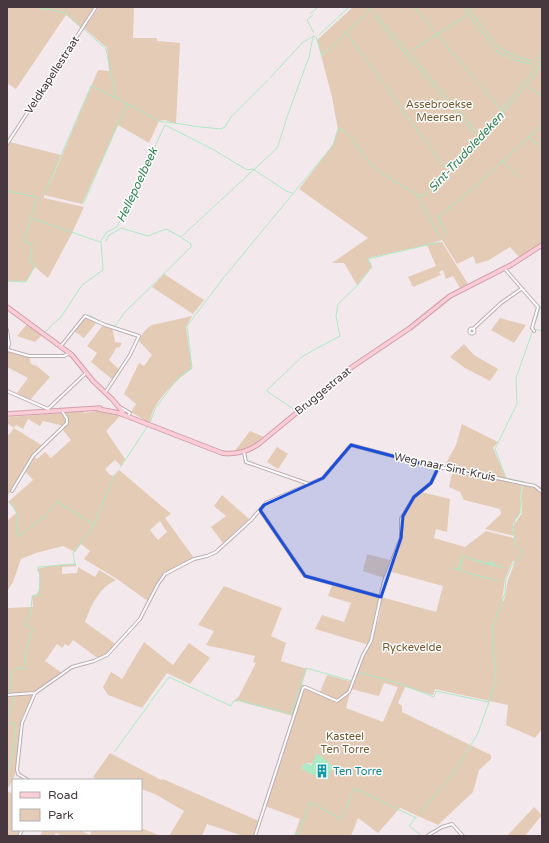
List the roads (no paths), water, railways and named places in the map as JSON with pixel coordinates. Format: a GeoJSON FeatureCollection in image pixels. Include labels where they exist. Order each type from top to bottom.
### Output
{"type":"FeatureCollection","features":[{"type":"Feature","properties":{"kind":"main road","name":"Bruggestraat"},"geometry":{"type":"LineString","coordinates":[[7,414],[115,408],[129,417],[216,451],[227,454],[244,452],[260,443],[360,361],[403,333],[450,296],[504,268],[542,245]]}},
{"type":"Feature","properties":{"kind":"main road"},"geometry":{"type":"LineString","coordinates":[[7,307],[70,353],[86,373],[105,392],[115,408]]}},
{"type":"Feature","properties":{"kind":"street","name":"Veldkapellestraat"},"geometry":{"type":"LineString","coordinates":[[7,144],[96,7]]}},
{"type":"Feature","properties":{"kind":"street"},"geometry":{"type":"LineString","coordinates":[[504,268],[538,307],[532,328],[534,331]]}},
{"type":"Feature","properties":{"kind":"street"},"geometry":{"type":"LineString","coordinates":[[473,329],[500,302],[521,288]]}},
{"type":"Feature","properties":{"kind":"street"},"geometry":{"type":"LineString","coordinates":[[61,347],[85,316],[139,337],[130,355],[105,392]]}},
{"type":"Feature","properties":{"kind":"street"},"geometry":{"type":"LineString","coordinates":[[7,330],[7,350],[24,356],[64,356],[70,353]]}},
{"type":"Feature","properties":{"kind":"street"},"geometry":{"type":"LineString","coordinates":[[7,391],[48,409],[86,373]]}},
{"type":"Feature","properties":{"kind":"street"},"geometry":{"type":"LineString","coordinates":[[115,408],[122,407],[130,413],[129,417]]}},
{"type":"Feature","properties":{"kind":"street"},"geometry":{"type":"LineString","coordinates":[[12,491],[33,456],[67,423],[67,419],[62,411]]}},
{"type":"Feature","properties":{"kind":"street","name":"Weg naar Sint-Kruis"},"geometry":{"type":"LineString","coordinates":[[35,693],[72,667],[99,660],[107,655],[140,619],[158,584],[165,574],[194,559],[216,552],[269,501],[323,478],[351,445],[438,468],[448,468],[529,485],[542,492]]}},
{"type":"Feature","properties":{"kind":"street"},"geometry":{"type":"LineString","coordinates":[[244,452],[246,462],[309,484]]}},
{"type":"Feature","properties":{"kind":"street"},"geometry":{"type":"LineString","coordinates":[[255,836],[303,688],[305,687],[337,701],[348,693],[363,655],[371,641],[387,572],[401,538],[401,519],[414,497],[431,483],[438,468]]}},
{"type":"Feature","properties":{"kind":"street"},"geometry":{"type":"LineString","coordinates":[[260,510],[305,576],[381,597]]}},
{"type":"Feature","properties":{"kind":"street"},"geometry":{"type":"LineString","coordinates":[[7,695],[35,693],[22,723],[17,769],[18,774],[26,779]]}},
{"type":"Feature","properties":{"kind":"street"},"geometry":{"type":"LineString","coordinates":[[427,836],[442,827],[453,824],[463,836]]}},
{"type":"Feature","properties":{"kind":"waterway"},"geometry":{"type":"LineString","coordinates":[[36,7],[66,13],[82,27]]}},
{"type":"Feature","properties":{"kind":"waterway"},"geometry":{"type":"LineString","coordinates":[[311,13],[318,7]]}},
{"type":"Feature","properties":{"kind":"waterway"},"geometry":{"type":"LineString","coordinates":[[319,35],[349,7]]}},
{"type":"Feature","properties":{"kind":"waterway"},"geometry":{"type":"LineString","coordinates":[[323,55],[373,7]]}},
{"type":"Feature","properties":{"kind":"waterway"},"geometry":{"type":"LineString","coordinates":[[414,7],[501,110],[530,76],[535,66]]}},
{"type":"Feature","properties":{"kind":"waterway"},"geometry":{"type":"LineString","coordinates":[[463,7],[496,51],[514,60],[531,64]]}},
{"type":"Feature","properties":{"kind":"waterway"},"geometry":{"type":"LineString","coordinates":[[468,7],[498,47],[517,57],[533,61]]}},
{"type":"Feature","properties":{"kind":"waterway"},"geometry":{"type":"LineString","coordinates":[[375,13],[476,131]]}},
{"type":"Feature","properties":{"kind":"waterway"},"geometry":{"type":"LineString","coordinates":[[413,50],[469,14]]}},
{"type":"Feature","properties":{"kind":"waterway"},"geometry":{"type":"LineString","coordinates":[[313,15],[307,20],[314,33]]}},
{"type":"Feature","properties":{"kind":"waterway"},"geometry":{"type":"LineString","coordinates":[[374,17],[475,135]]}},
{"type":"Feature","properties":{"kind":"waterway"},"geometry":{"type":"LineString","coordinates":[[84,29],[106,49],[116,98],[161,122],[200,127]]}},
{"type":"Feature","properties":{"kind":"waterway"},"geometry":{"type":"LineString","coordinates":[[346,32],[445,168],[474,142],[501,110]]}},
{"type":"Feature","properties":{"kind":"waterway"},"geometry":{"type":"LineString","coordinates":[[313,36],[316,37],[322,55]]}},
{"type":"Feature","properties":{"kind":"waterway"},"geometry":{"type":"LineString","coordinates":[[270,78],[302,43],[312,37]]}},
{"type":"Feature","properties":{"kind":"waterway"},"geometry":{"type":"LineString","coordinates":[[106,241],[108,236],[121,228],[148,236],[166,229],[181,237],[275,150],[278,146],[309,57],[313,37]]}},
{"type":"Feature","properties":{"kind":"waterway"},"geometry":{"type":"LineString","coordinates":[[537,63],[542,52]]}},
{"type":"Feature","properties":{"kind":"waterway","name":"Sint-Trudoledeken"},"geometry":{"type":"LineString","coordinates":[[225,276],[333,145],[338,129],[347,133],[351,137],[365,158],[380,172],[418,195],[425,195],[476,144],[536,75],[542,61]]}},
{"type":"Feature","properties":{"kind":"waterway"},"geometry":{"type":"LineString","coordinates":[[201,127],[221,129],[225,127],[231,117],[268,80]]}},
{"type":"Feature","properties":{"kind":"waterway"},"geometry":{"type":"LineString","coordinates":[[44,195],[91,86],[116,98]]}},
{"type":"Feature","properties":{"kind":"waterway"},"geometry":{"type":"LineString","coordinates":[[529,88],[542,95]]}},
{"type":"Feature","properties":{"kind":"waterway"},"geometry":{"type":"LineString","coordinates":[[83,204],[127,104]]}},
{"type":"Feature","properties":{"kind":"waterway","name":"Hellepoelbeek"},"geometry":{"type":"LineString","coordinates":[[7,281],[26,282],[35,266],[35,264],[30,263],[32,244],[23,241],[31,218],[100,242],[107,232],[117,227],[165,125],[214,150],[247,170],[253,169],[286,191],[292,193]]}},
{"type":"Feature","properties":{"kind":"waterway"},"geometry":{"type":"LineString","coordinates":[[447,235],[438,217],[471,190],[542,125]]}},
{"type":"Feature","properties":{"kind":"waterway"},"geometry":{"type":"LineString","coordinates":[[529,137],[542,148]]}},
{"type":"Feature","properties":{"kind":"waterway"},"geometry":{"type":"LineString","coordinates":[[503,161],[519,178]]}},
{"type":"Feature","properties":{"kind":"waterway"},"geometry":{"type":"LineString","coordinates":[[7,191],[37,197],[31,217]]}},
{"type":"Feature","properties":{"kind":"waterway","name":"Sint-Trudoledeken"},"geometry":{"type":"LineString","coordinates":[[418,196],[420,201]]}},
{"type":"Feature","properties":{"kind":"waterway"},"geometry":{"type":"LineString","coordinates":[[421,203],[440,237]]}},
{"type":"Feature","properties":{"kind":"waterway"},"geometry":{"type":"LineString","coordinates":[[89,315],[103,323],[115,326],[125,312],[191,247],[191,244],[182,238]]}},
{"type":"Feature","properties":{"kind":"waterway"},"geometry":{"type":"LineString","coordinates":[[45,332],[61,317],[82,285],[103,270],[101,242]]}},
{"type":"Feature","properties":{"kind":"waterway"},"geometry":{"type":"LineString","coordinates":[[295,410],[267,390],[303,356],[340,336],[336,316],[338,304],[357,286],[372,267],[367,259],[440,242]]}},
{"type":"Feature","properties":{"kind":"waterway","name":"Sint-Trudoledeken"},"geometry":{"type":"LineString","coordinates":[[150,423],[155,409],[171,387],[181,375],[192,368],[187,326],[224,277]]}},
{"type":"Feature","properties":{"kind":"waterway","name":"Sint-Trudoledeken"},"geometry":{"type":"LineString","coordinates":[[534,326],[542,303]]}},
{"type":"Feature","properties":{"kind":"waterway"},"geometry":{"type":"LineString","coordinates":[[534,329],[542,331]]}},
{"type":"Feature","properties":{"kind":"waterway","name":"Sint-Trudoledeken"},"geometry":{"type":"LineString","coordinates":[[524,482],[506,478],[495,449],[517,404],[516,378],[533,330]]}},
{"type":"Feature","properties":{"kind":"waterway","name":"Sint-Trudoledeken"},"geometry":{"type":"LineString","coordinates":[[120,468],[147,427]]}},
{"type":"Feature","properties":{"kind":"waterway","name":"Sint-Trudoledeken"},"geometry":{"type":"LineString","coordinates":[[10,693],[12,672],[17,668],[24,669],[26,650],[33,629],[25,625],[29,616],[32,614],[32,596],[39,595],[40,574],[38,567],[75,564],[73,553],[93,527],[115,474]]}},
{"type":"Feature","properties":{"kind":"waterway"},"geometry":{"type":"LineString","coordinates":[[420,813],[458,767],[478,733],[496,682],[492,629],[505,593],[506,579],[511,567],[523,553],[516,544],[513,530],[515,520],[521,512],[520,496],[523,485]]}},
{"type":"Feature","properties":{"kind":"waterway"},"geometry":{"type":"LineString","coordinates":[[10,502],[17,513],[18,537],[43,518],[58,502],[94,525]]}},
{"type":"Feature","properties":{"kind":"waterway"},"geometry":{"type":"LineString","coordinates":[[151,701],[169,677],[231,706],[233,702],[238,700],[291,714],[306,668],[352,681],[356,671]]}},
{"type":"Feature","properties":{"kind":"waterway"},"geometry":{"type":"LineString","coordinates":[[358,672],[401,684],[434,697],[436,691],[488,702]]}},
{"type":"Feature","properties":{"kind":"waterway","name":"Sint-Trudoledeken"},"geometry":{"type":"LineString","coordinates":[[7,719],[15,696],[10,696]]}},
{"type":"Feature","properties":{"kind":"waterway"},"geometry":{"type":"LineString","coordinates":[[115,751],[150,703]]}},
{"type":"Feature","properties":{"kind":"waterway","name":"Sint-Trudoledeken"},"geometry":{"type":"LineString","coordinates":[[7,722],[16,724],[13,753],[7,775]]}},
{"type":"Feature","properties":{"kind":"waterway"},"geometry":{"type":"LineString","coordinates":[[346,809],[354,788],[416,818]]}},
{"type":"Feature","properties":{"kind":"waterway"},"geometry":{"type":"LineString","coordinates":[[295,836],[296,833],[299,834],[310,802],[341,819],[345,811]]}},
{"type":"Feature","properties":{"kind":"waterway"},"geometry":{"type":"LineString","coordinates":[[416,817],[409,826],[422,836]]}},
{"type":"Feature","properties":{"kind":"place","name":"Ten Torre"},"geometry":{"type":"Point","coordinates":[322,771]}},
{"type":"Feature","properties":{"kind":"park label","name":"Assebroekse Meersen"},"geometry":{"type":"Point","coordinates":[439,110]}},
{"type":"Feature","properties":{"kind":"park label","name":"Ryckevelde"},"geometry":{"type":"Point","coordinates":[412,647]}},
{"type":"Feature","properties":{"kind":"park label","name":"Kasteel Ten Torre"},"geometry":{"type":"Point","coordinates":[345,742]}}]}
